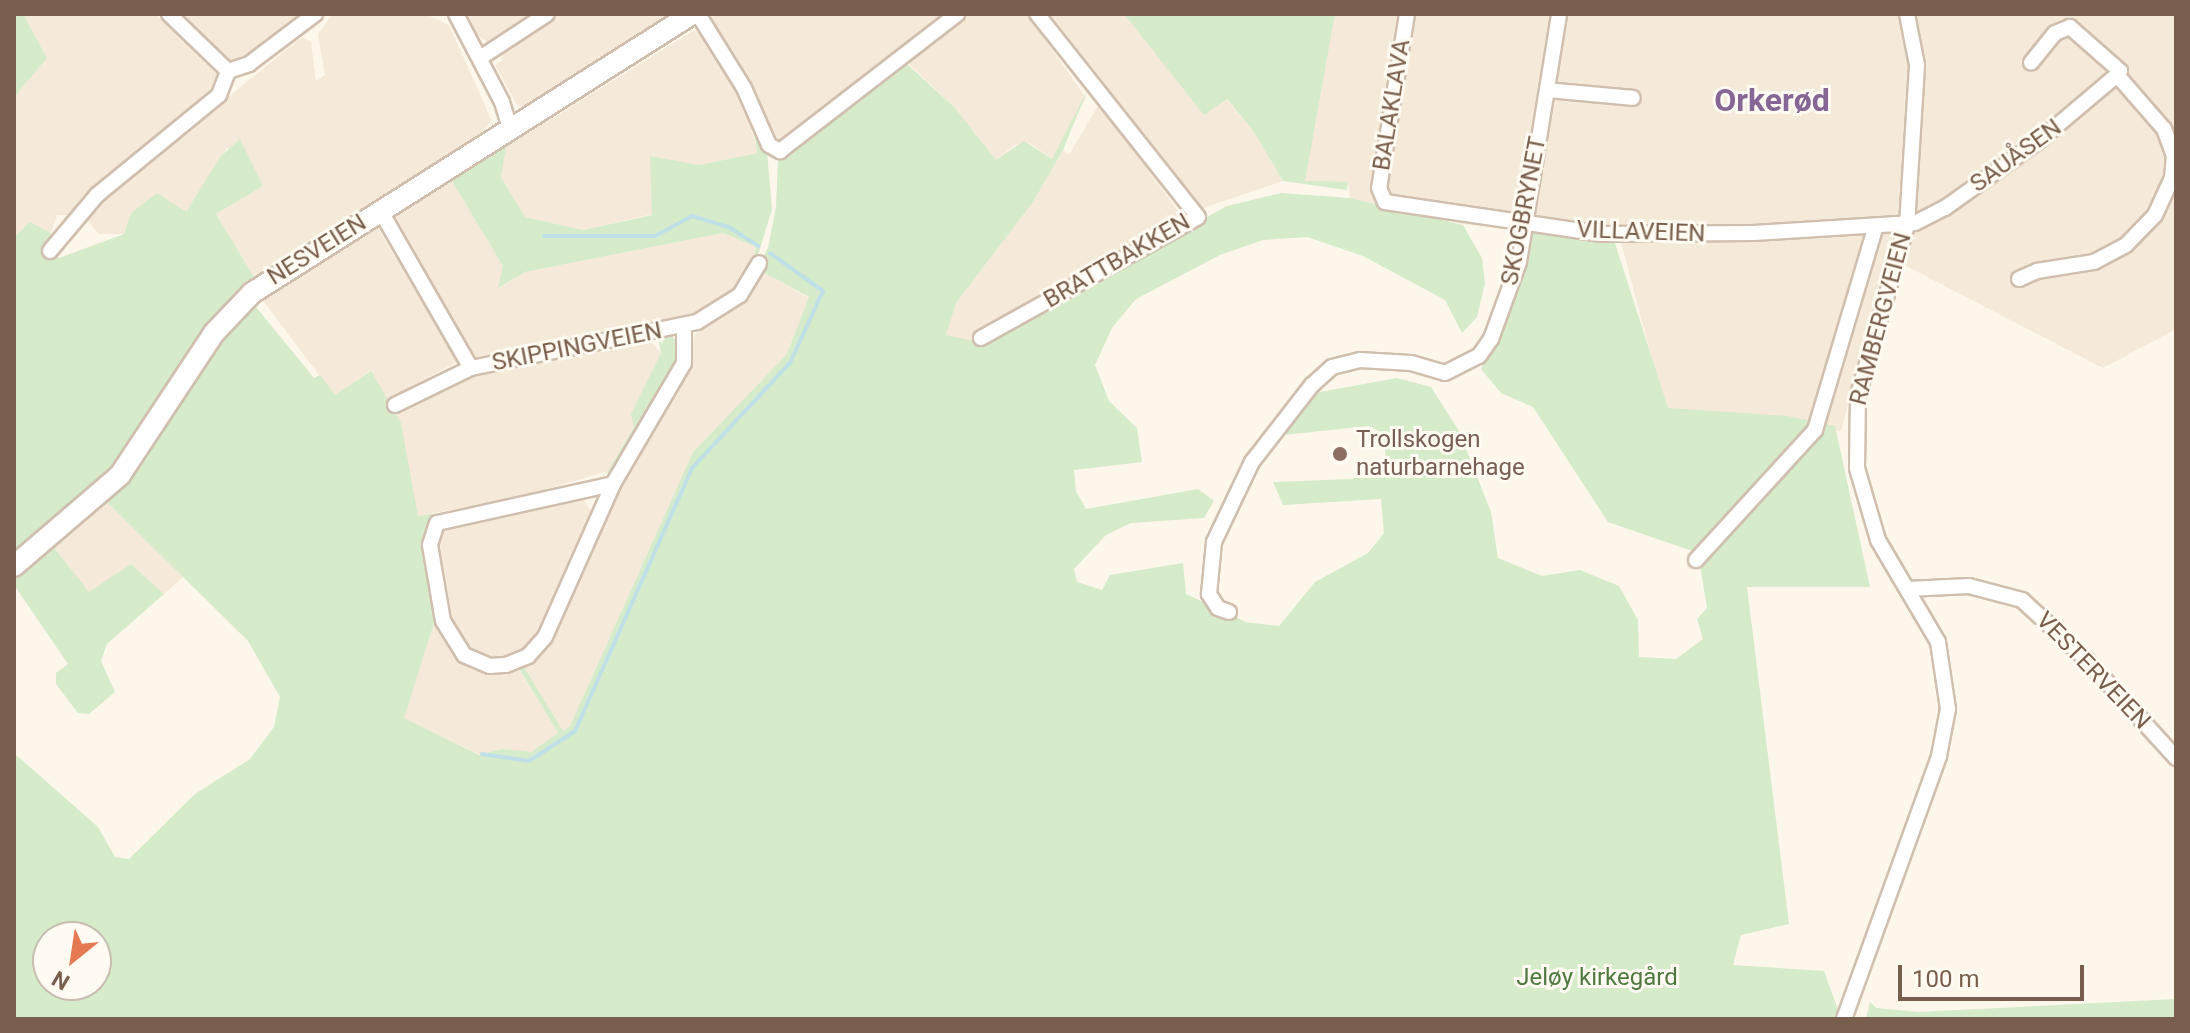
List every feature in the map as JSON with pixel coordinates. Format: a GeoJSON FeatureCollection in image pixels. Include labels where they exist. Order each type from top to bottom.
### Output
{"type":"FeatureCollection","features":[{"type":"Feature","properties":{"kind":"main road","name":"NESVEIEN"},"geometry":{"type":"LineString","coordinates":[[14,566],[120,475],[192,364],[235,309],[271,279],[692,14]]}},
{"type":"Feature","properties":{"kind":"street"},"geometry":{"type":"LineString","coordinates":[[169,14],[228,71]]}},
{"type":"Feature","properties":{"kind":"street"},"geometry":{"type":"LineString","coordinates":[[228,71],[249,64],[315,14]]}},
{"type":"Feature","properties":{"kind":"street"},"geometry":{"type":"LineString","coordinates":[[456,14],[515,126]]}},
{"type":"Feature","properties":{"kind":"street"},"geometry":{"type":"LineString","coordinates":[[480,58],[547,14]]}},
{"type":"Feature","properties":{"kind":"street"},"geometry":{"type":"LineString","coordinates":[[698,14],[775,150],[784,150],[957,14]]}},
{"type":"Feature","properties":{"kind":"street","name":"BRATTBAKKEN"},"geometry":{"type":"LineString","coordinates":[[981,338],[1198,217],[1037,14]]}},
{"type":"Feature","properties":{"kind":"street","name":"BALAKLAVA"},"geometry":{"type":"LineString","coordinates":[[1380,196],[1407,14]]}},
{"type":"Feature","properties":{"kind":"street","name":"SKOGBRYNET"},"geometry":{"type":"LineString","coordinates":[[1229,612],[1218,608],[1209,594],[1210,557],[1239,485],[1267,439],[1332,367],[1360,360],[1394,361],[1445,373],[1479,356],[1491,339],[1514,277],[1559,14]]}},
{"type":"Feature","properties":{"kind":"street","name":"RAMBERGVEIEN"},"geometry":{"type":"LineString","coordinates":[[1844,1019],[1947,721],[1942,652],[1868,513],[1855,425],[1865,362],[1899,265],[1907,225],[1917,65],[1907,14]]}},
{"type":"Feature","properties":{"kind":"street"},"geometry":{"type":"LineString","coordinates":[[2019,279],[2037,271],[2105,258],[2137,236],[2162,203],[2174,167],[2170,141],[2117,75],[2120,71],[2070,27],[2055,33],[2031,63]]}},
{"type":"Feature","properties":{"kind":"street"},"geometry":{"type":"LineString","coordinates":[[50,251],[72,218],[219,95],[228,71]]}},
{"type":"Feature","properties":{"kind":"street","name":"SAUÅSEN"},"geometry":{"type":"LineString","coordinates":[[1907,225],[1945,208],[2081,109],[2117,75]]}},
{"type":"Feature","properties":{"kind":"street"},"geometry":{"type":"LineString","coordinates":[[1547,90],[1633,98]]}},
{"type":"Feature","properties":{"kind":"street","name":"VILLAVEIEN"},"geometry":{"type":"LineString","coordinates":[[1380,196],[1398,206],[1602,234],[1684,235],[1907,225]]}},
{"type":"Feature","properties":{"kind":"street","name":"SKIPPINGVEIEN"},"geometry":{"type":"LineString","coordinates":[[380,210],[471,368]]}},
{"type":"Feature","properties":{"kind":"street"},"geometry":{"type":"LineString","coordinates":[[1696,560],[1815,430],[1876,226]]}},
{"type":"Feature","properties":{"kind":"street","name":"SKIPPINGVEIEN"},"geometry":{"type":"LineString","coordinates":[[395,405],[471,368],[684,326],[730,304],[759,263]]}},
{"type":"Feature","properties":{"kind":"street","name":"SKIPPINGVEIEN"},"geometry":{"type":"LineString","coordinates":[[613,484],[437,523],[430,545],[443,621],[464,655],[497,666],[519,661],[537,648],[613,484],[684,363],[684,326]]}},
{"type":"Feature","properties":{"kind":"street","name":"VESTERVEIEN"},"geometry":{"type":"LineString","coordinates":[[1907,589],[1969,586],[2022,600],[2086,659],[2176,758]]}},
{"type":"Feature","properties":{"kind":"shaded area"},"geometry":{"type":"Polygon","coordinates":[[[23,14],[155,14],[216,74],[217,83],[68,215],[57,215],[51,233],[30,222],[14,237],[14,97],[47,58],[23,14]]]}},
{"type":"Feature","properties":{"kind":"shaded area"},"geometry":{"type":"Polygon","coordinates":[[[177,14],[306,14],[256,53],[233,62],[177,14]]]}},
{"type":"Feature","properties":{"kind":"shaded area"},"geometry":{"type":"Polygon","coordinates":[[[333,14],[425,14],[449,25],[492,121],[475,138],[254,277],[216,214],[263,186],[228,147],[186,212],[174,208],[131,213],[124,234],[99,234],[83,215],[302,37],[311,42],[316,81],[325,75],[318,34],[333,14]]]}},
{"type":"Feature","properties":{"kind":"shaded area"},"geometry":{"type":"Polygon","coordinates":[[[468,14],[535,14],[488,42],[477,35],[468,14]]]}},
{"type":"Feature","properties":{"kind":"shaded area"},"geometry":{"type":"Polygon","coordinates":[[[561,14],[675,14],[580,77],[523,107],[517,105],[495,65],[503,60],[500,54],[561,14]]]}},
{"type":"Feature","properties":{"kind":"shaded area"},"geometry":{"type":"Polygon","coordinates":[[[714,14],[945,14],[783,144],[775,141],[746,72],[711,21],[714,14]]]}},
{"type":"Feature","properties":{"kind":"shaded area"},"geometry":{"type":"Polygon","coordinates":[[[969,14],[1027,14],[1086,98],[1052,159],[1030,143],[1015,145],[996,160],[955,108],[907,62],[969,14]]]}},
{"type":"Feature","properties":{"kind":"shaded area"},"geometry":{"type":"Polygon","coordinates":[[[1050,14],[1124,14],[1204,114],[1226,99],[1254,132],[1283,181],[1203,208],[1050,14]]]}},
{"type":"Feature","properties":{"kind":"shaded area"},"geometry":{"type":"Polygon","coordinates":[[[1335,14],[2176,14],[2176,329],[2103,368],[1887,256],[1841,431],[1670,427],[1621,242],[1463,224],[1350,198],[1348,183],[1304,182],[1335,14]]]}},
{"type":"Feature","properties":{"kind":"shaded area"},"geometry":{"type":"Polygon","coordinates":[[[693,31],[700,32],[741,99],[759,153],[699,165],[670,161],[653,214],[583,230],[525,217],[501,177],[506,147],[693,31]]]}},
{"type":"Feature","properties":{"kind":"shaded area"},"geometry":{"type":"Polygon","coordinates":[[[1099,104],[1184,219],[969,342],[945,335],[956,303],[1033,202],[1063,150],[1069,155],[1099,104]]]}},
{"type":"Feature","properties":{"kind":"shaded area"},"geometry":{"type":"Polygon","coordinates":[[[452,181],[503,266],[499,288],[525,272],[723,233],[756,247],[752,266],[730,296],[703,313],[476,359],[392,218],[452,181]]]}},
{"type":"Feature","properties":{"kind":"shaded area"},"geometry":{"type":"Polygon","coordinates":[[[377,227],[458,361],[387,400],[370,371],[335,396],[261,298],[377,227]]]}},
{"type":"Feature","properties":{"kind":"shaded area"},"geometry":{"type":"Polygon","coordinates":[[[763,272],[809,298],[787,354],[693,452],[570,726],[563,731],[523,665],[551,637],[634,457],[689,370],[694,335],[730,311],[763,272]]]}},
{"type":"Feature","properties":{"kind":"shaded area"},"geometry":{"type":"Polygon","coordinates":[[[649,339],[661,353],[635,412],[634,427],[608,471],[524,496],[418,516],[395,412],[474,374],[649,339]]]}},
{"type":"Feature","properties":{"kind":"shaded area"},"geometry":{"type":"Polygon","coordinates":[[[581,496],[593,513],[534,641],[506,659],[486,660],[464,647],[450,621],[437,545],[440,532],[581,496]]]}},
{"type":"Feature","properties":{"kind":"shaded area"},"geometry":{"type":"Polygon","coordinates":[[[104,498],[151,539],[183,577],[164,594],[131,564],[89,593],[51,544],[104,498]]]}},
{"type":"Feature","properties":{"kind":"shaded area"},"geometry":{"type":"Polygon","coordinates":[[[434,623],[468,664],[487,670],[518,668],[558,733],[531,753],[502,749],[480,755],[403,718],[434,623]]]}},
{"type":"Feature","properties":{"kind":"green space"},"geometry":{"type":"Polygon","coordinates":[[[14,14],[23,14],[47,58],[14,97],[14,14]]]}},
{"type":"Feature","properties":{"kind":"green space"},"geometry":{"type":"Polygon","coordinates":[[[1124,14],[1335,14],[1305,181],[1348,182],[1347,190],[1283,181],[1254,132],[1227,99],[1204,115],[1124,14]]]}},
{"type":"Feature","properties":{"kind":"green space","name":"Jeløy kirkegård"},"geometry":{"type":"Polygon","coordinates":[[[905,62],[955,108],[996,160],[1024,141],[1052,159],[1088,89],[1063,150],[1033,202],[956,303],[946,335],[978,342],[1227,206],[1281,193],[1350,198],[1463,225],[1482,258],[1485,283],[1477,317],[1462,333],[1445,300],[1363,256],[1307,237],[1263,240],[1220,255],[1136,299],[1112,328],[1095,365],[1109,401],[1137,428],[1142,462],[1074,470],[1076,491],[1086,509],[1198,489],[1214,501],[1204,518],[1131,523],[1106,535],[1074,569],[1077,582],[1102,590],[1110,575],[1183,563],[1186,594],[1246,622],[1279,626],[1315,582],[1368,553],[1384,533],[1381,499],[1283,505],[1273,482],[1352,479],[1386,466],[1384,433],[1368,426],[1284,435],[1293,414],[1303,395],[1397,378],[1431,387],[1459,431],[1491,512],[1498,558],[1542,576],[1580,570],[1619,586],[1638,620],[1639,657],[1676,659],[1703,639],[1697,619],[1707,608],[1698,553],[1608,522],[1533,407],[1501,393],[1481,369],[1533,229],[1612,234],[1668,408],[1787,416],[1835,426],[1870,587],[1747,587],[1789,924],[1741,935],[1733,965],[1824,971],[1838,1010],[1836,1019],[14,1019],[14,753],[98,827],[115,857],[129,859],[195,794],[250,759],[274,727],[280,697],[248,641],[104,499],[51,544],[89,592],[131,564],[164,594],[107,644],[101,661],[115,692],[89,714],[78,713],[56,684],[56,673],[68,664],[14,585],[14,237],[30,222],[51,233],[45,250],[59,258],[124,234],[131,213],[157,193],[186,212],[220,157],[240,139],[263,186],[216,214],[254,277],[252,302],[314,378],[320,375],[335,395],[371,371],[401,423],[418,516],[452,511],[436,518],[426,535],[446,642],[434,623],[404,718],[479,755],[502,749],[531,752],[558,733],[518,667],[523,665],[563,731],[570,726],[693,452],[787,354],[809,297],[763,272],[737,304],[768,248],[776,207],[778,160],[905,62]]]}},
{"type":"Feature","properties":{"kind":"green space"},"geometry":{"type":"Polygon","coordinates":[[[751,119],[767,152],[772,209],[756,262],[748,278],[730,296],[752,266],[756,247],[723,233],[525,272],[498,288],[503,266],[452,181],[506,147],[501,177],[525,217],[583,230],[652,215],[650,156],[699,165],[758,153],[751,119]]]}},
{"type":"Feature","properties":{"kind":"green space"},"geometry":{"type":"Polygon","coordinates":[[[671,335],[679,344],[679,358],[613,469],[592,482],[608,471],[634,427],[631,414],[661,353],[658,336],[671,335]]]}},
{"type":"Feature","properties":{"kind":"green space"},"geometry":{"type":"Polygon","coordinates":[[[2176,999],[2176,1018],[2170,1019],[1866,1019],[1870,1002],[1876,1008],[1918,1012],[2176,999]]]}},
{"type":"Feature","properties":{"kind":"waterway"},"geometry":{"type":"LineString","coordinates":[[544,236],[655,236],[692,216],[729,227],[758,246]]}},
{"type":"Feature","properties":{"kind":"waterway"},"geometry":{"type":"LineString","coordinates":[[482,754],[529,761],[575,731],[692,468],[790,363],[823,291],[770,253]]}},
{"type":"Feature","properties":{"kind":"place","name":"Trollskogen naturbarnehage"},"geometry":{"type":"Point","coordinates":[1340,454]}},
{"type":"Feature","properties":{"kind":"district","name":"Orkerød"},"geometry":{"type":"Point","coordinates":[1772,100]}}]}
